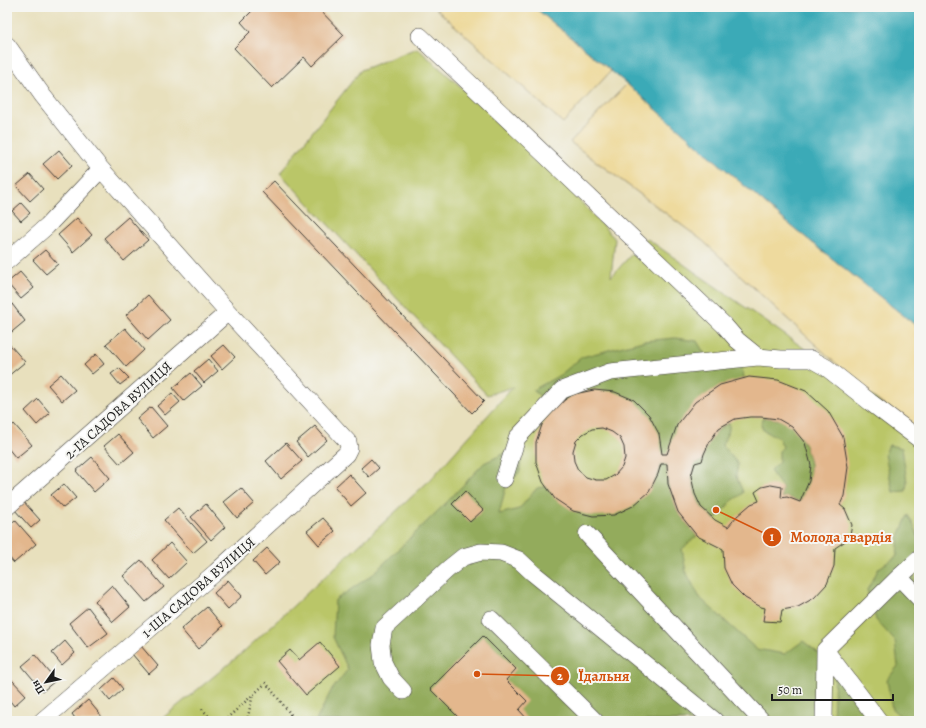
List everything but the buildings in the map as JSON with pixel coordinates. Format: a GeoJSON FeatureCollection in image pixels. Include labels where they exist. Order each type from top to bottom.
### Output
{"type":"FeatureCollection","features":[{"type":"Feature","properties":{"kind":"street"},"geometry":{"type":"LineString","coordinates":[[420,36],[738,340],[758,357]]}},
{"type":"Feature","properties":{"kind":"street"},"geometry":{"type":"LineString","coordinates":[[7,45],[43,96],[101,169],[228,312]]}},
{"type":"Feature","properties":{"kind":"street"},"geometry":{"type":"LineString","coordinates":[[7,261],[47,226],[101,169]]}},
{"type":"Feature","properties":{"kind":"street","name":"1-ША САДОВА ВУЛИЦЯ"},"geometry":{"type":"LineString","coordinates":[[42,721],[216,572],[346,454],[349,448],[348,442],[228,312]]}},
{"type":"Feature","properties":{"kind":"street","name":"2-ГА САДОВА ВУЛИЦЯ"},"geometry":{"type":"LineString","coordinates":[[7,507],[228,312]]}},
{"type":"Feature","properties":{"kind":"street"},"geometry":{"type":"LineString","coordinates":[[504,479],[517,438],[562,390],[610,372],[758,357],[811,359],[827,368],[919,439]]}},
{"type":"Feature","properties":{"kind":"street"},"geometry":{"type":"LineString","coordinates":[[587,534],[762,721]]}},
{"type":"Feature","properties":{"kind":"street"},"geometry":{"type":"LineString","coordinates":[[403,691],[391,678],[383,662],[381,645],[384,628],[463,557],[481,552],[501,553],[519,560],[715,721]]}},
{"type":"Feature","properties":{"kind":"street"},"geometry":{"type":"LineString","coordinates":[[824,721],[825,650],[919,559]]}},
{"type":"Feature","properties":{"kind":"street"},"geometry":{"type":"LineString","coordinates":[[899,577],[919,598]]}},
{"type":"Feature","properties":{"kind":"street"},"geometry":{"type":"LineString","coordinates":[[491,619],[595,721]]}},
{"type":"Feature","properties":{"kind":"street"},"geometry":{"type":"LineString","coordinates":[[825,650],[879,721]]}},
{"type":"Feature","properties":{"kind":"path"},"geometry":{"type":"LineString","coordinates":[[224,721],[266,683],[296,721]]}},
{"type":"Feature","properties":{"kind":"path"},"geometry":{"type":"LineString","coordinates":[[246,721],[253,694]]}},
{"type":"Feature","properties":{"kind":"path"},"geometry":{"type":"LineString","coordinates":[[202,709],[213,721]]}},
{"type":"Feature","properties":{"kind":"path"},"geometry":{"type":"LineString","coordinates":[[284,721],[291,714]]}},
{"type":"Feature","properties":{"kind":"green space"},"geometry":{"type":"Polygon","coordinates":[[[417,48],[536,153],[615,239],[611,277],[646,238],[868,393],[919,432],[919,721],[159,721],[241,654],[431,479],[513,387],[487,395],[280,173],[361,70],[417,48]]]}},
{"type":"Feature","properties":{"kind":"green space"},"geometry":{"type":"Polygon","coordinates":[[[675,338],[697,341],[707,358],[740,357],[748,398],[678,458],[652,455],[644,438],[566,419],[533,390],[560,375],[582,357],[643,341],[675,338]]]}},
{"type":"Feature","properties":{"kind":"green space"},"geometry":{"type":"Polygon","coordinates":[[[764,417],[785,422],[793,428],[804,443],[809,461],[810,479],[800,502],[787,497],[781,498],[782,487],[770,471],[779,462],[779,451],[783,447],[779,438],[763,430],[761,424],[764,417]]]}},
{"type":"Feature","properties":{"kind":"green space"},"geometry":{"type":"Polygon","coordinates":[[[729,423],[729,430],[722,445],[738,464],[736,476],[743,492],[733,500],[715,520],[701,507],[695,494],[691,476],[695,463],[702,461],[712,438],[718,431],[729,423]]]}},
{"type":"Feature","properties":{"kind":"green space"},"geometry":{"type":"Polygon","coordinates":[[[889,445],[902,448],[907,482],[906,491],[893,492],[885,454],[889,445]]]}},
{"type":"Feature","properties":{"kind":"green space"},"geometry":{"type":"Polygon","coordinates":[[[514,449],[521,459],[520,471],[505,490],[499,514],[519,509],[537,488],[564,484],[648,492],[658,474],[661,464],[667,464],[668,484],[678,512],[697,536],[682,549],[686,572],[700,598],[756,649],[785,654],[803,641],[821,655],[818,721],[316,721],[331,691],[348,669],[333,637],[335,600],[372,575],[447,502],[484,463],[514,449]]]}},
{"type":"Feature","properties":{"kind":"green space"},"geometry":{"type":"Polygon","coordinates":[[[908,515],[919,539],[919,554],[915,558],[914,603],[919,610],[919,719],[914,721],[906,721],[892,709],[887,680],[898,666],[895,641],[876,620],[867,590],[879,568],[897,556],[899,536],[908,515]]]}},
{"type":"Feature","properties":{"kind":"green space"},"geometry":{"type":"Polygon","coordinates":[[[835,675],[871,721],[833,721],[835,675]]]}},
{"type":"Feature","properties":{"kind":"sand"},"geometry":{"type":"Polygon","coordinates":[[[434,7],[534,7],[611,71],[563,123],[434,7]]]}},
{"type":"Feature","properties":{"kind":"sand"},"geometry":{"type":"Polygon","coordinates":[[[627,84],[784,220],[919,328],[919,432],[868,393],[703,241],[570,142],[627,84]]]}},
{"type":"Feature","properties":{"kind":"water"},"geometry":{"type":"Polygon","coordinates":[[[534,7],[919,7],[919,328],[784,220],[627,84],[534,7]]]}},
{"type":"Feature","properties":{"kind":"place","name":"Молода гвардія"},"geometry":{"type":"Point","coordinates":[716,510]}},
{"type":"Feature","properties":{"kind":"place","name":"Їдальня"},"geometry":{"type":"Point","coordinates":[477,674]}}]}
